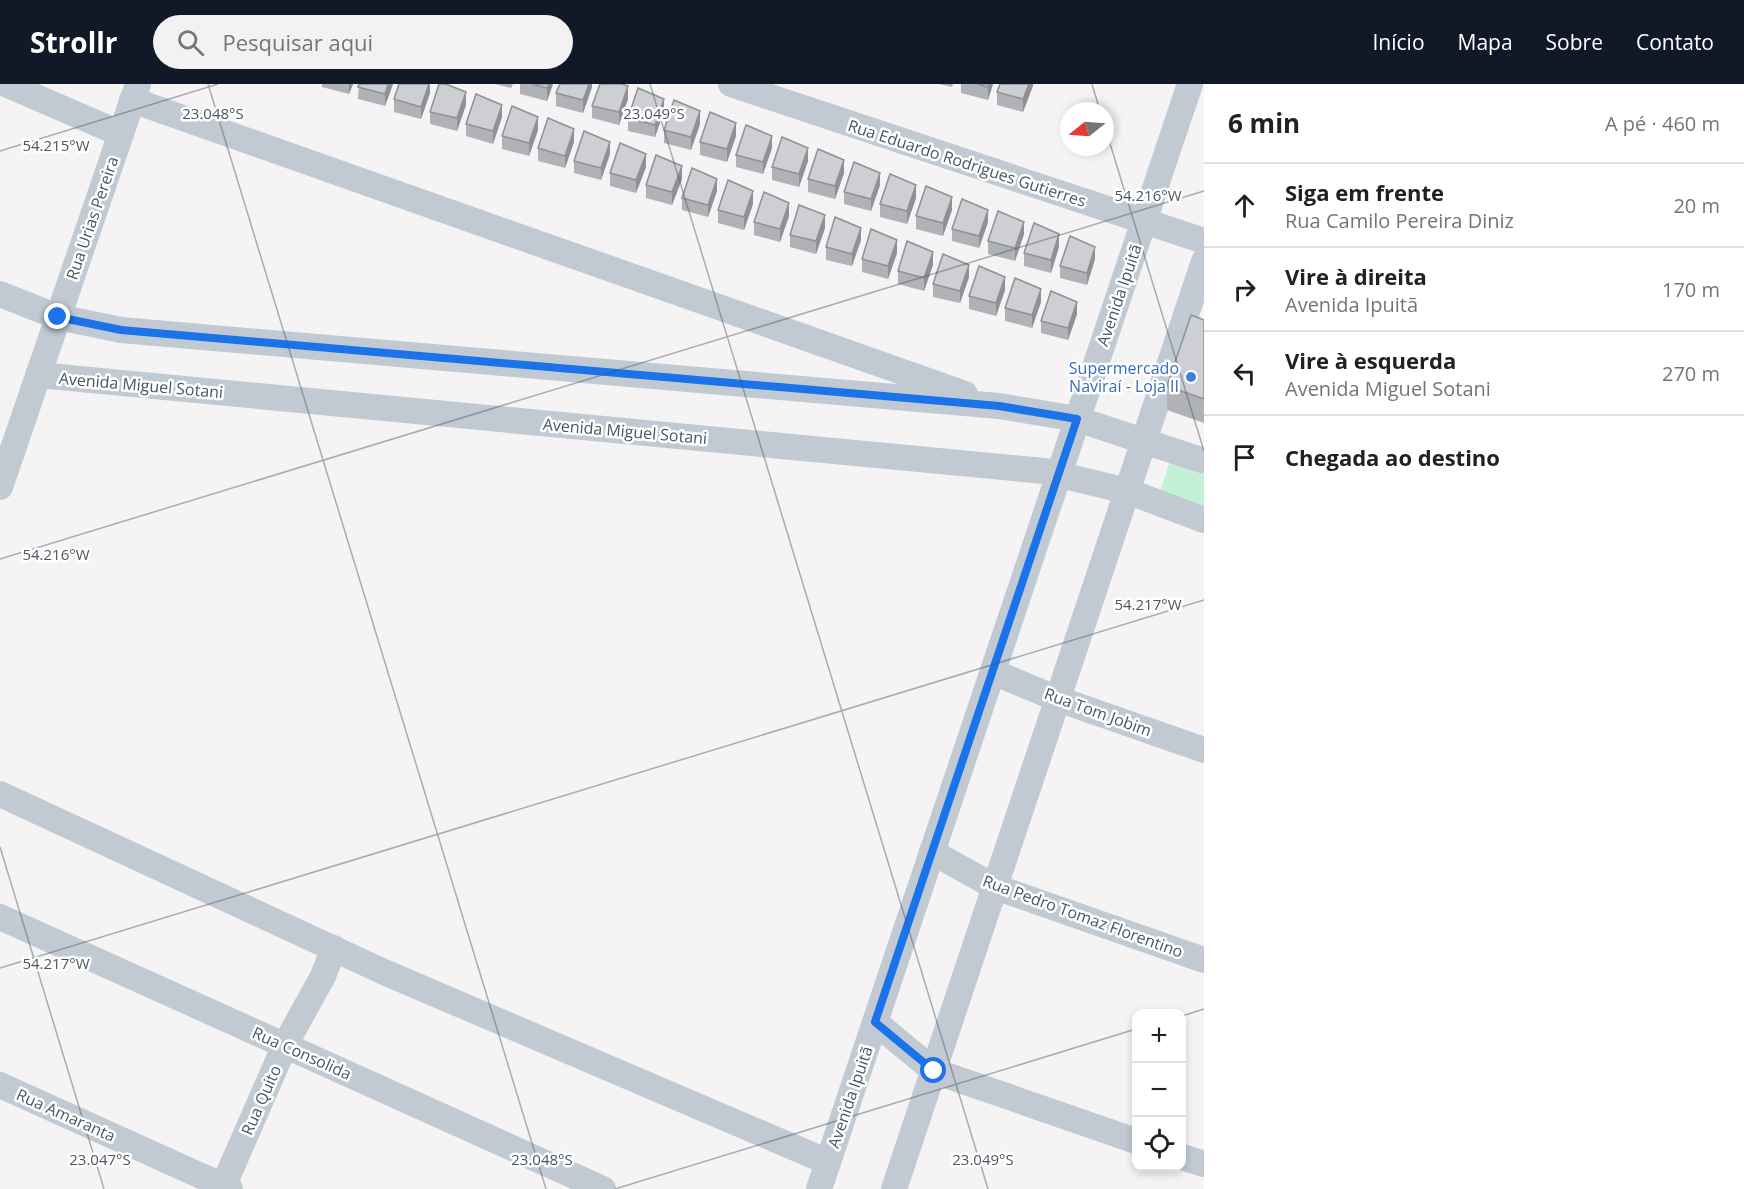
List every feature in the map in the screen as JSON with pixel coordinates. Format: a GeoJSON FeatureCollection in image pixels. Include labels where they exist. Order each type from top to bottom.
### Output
{"type":"FeatureCollection","features":[{"type":"Feature","properties":{"kind":"street"},"geometry":{"type":"LineString","coordinates":[[6,84],[121,134]]}},
{"type":"Feature","properties":{"kind":"street","name":"Rua Eduardo Rodrigues Gutierres"},"geometry":{"type":"LineString","coordinates":[[731,84],[1204,241]]}},
{"type":"Feature","properties":{"kind":"street","name":"Avenida Ipuitã"},"geometry":{"type":"LineString","coordinates":[[819,1189],[1190,84]]}},
{"type":"Feature","properties":{"kind":"street"},"geometry":{"type":"LineString","coordinates":[[135,92],[999,406]]}},
{"type":"Feature","properties":{"kind":"street","name":"Rua Urias Pereira"},"geometry":{"type":"LineString","coordinates":[[0,487],[135,92]]}},
{"type":"Feature","properties":{"kind":"street"},"geometry":{"type":"LineString","coordinates":[[894,1189],[1204,261]]}},
{"type":"Feature","properties":{"kind":"street"},"geometry":{"type":"LineString","coordinates":[[0,294],[58,317],[121,330],[999,406],[1077,419],[1204,461]]}},
{"type":"Feature","properties":{"kind":"street","name":"Avenida Miguel Sotani"},"geometry":{"type":"LineString","coordinates":[[38,375],[1059,474],[1127,492],[1204,519]]}},
{"type":"Feature","properties":{"kind":"street","name":"Rua Tom Jobim"},"geometry":{"type":"LineString","coordinates":[[993,672],[1058,699],[1204,750]]}},
{"type":"Feature","properties":{"kind":"street"},"geometry":{"type":"LineString","coordinates":[[0,794],[384,972],[828,1162]]}},
{"type":"Feature","properties":{"kind":"street","name":"Rua Pedro Tomaz Florentino"},"geometry":{"type":"LineString","coordinates":[[932,852],[995,887],[1204,960]]}},
{"type":"Feature","properties":{"kind":"street","name":"Rua Consolida"},"geometry":{"type":"LineString","coordinates":[[0,917],[603,1189]]}},
{"type":"Feature","properties":{"kind":"street","name":"Rua Quito"},"geometry":{"type":"LineString","coordinates":[[225,1188],[285,1045],[323,976],[334,948]]}},
{"type":"Feature","properties":{"kind":"street"},"geometry":{"type":"LineString","coordinates":[[875,1022],[934,1071],[1132,1139]]}},
{"type":"Feature","properties":{"kind":"street","name":"Rua Amaranta"},"geometry":{"type":"LineString","coordinates":[[0,1085],[225,1188]]}},
{"type":"Feature","properties":{"kind":"street"},"geometry":{"type":"LineString","coordinates":[[1186,1158],[1204,1164]]}},
{"type":"Feature","properties":{"kind":"green space"},"geometry":{"type":"Polygon","coordinates":[[[1169,463],[1204,475],[1204,508],[1160,493],[1169,463]]]}},
{"type":"Feature","properties":{"kind":"building"},"geometry":{"type":"Polygon","coordinates":[[[359,84],[388,84],[385,94],[358,87],[359,84]]]}},
{"type":"Feature","properties":{"kind":"building"},"geometry":{"type":"Polygon","coordinates":[[[399,84],[429,84],[421,107],[394,99],[399,84]]]}},
{"type":"Feature","properties":{"kind":"building"},"geometry":{"type":"Polygon","coordinates":[[[439,84],[446,84],[466,92],[457,118],[430,112],[439,84]]]}},
{"type":"Feature","properties":{"kind":"building"},"geometry":{"type":"Polygon","coordinates":[[[532,84],[549,84],[547,88],[532,84]]]}},
{"type":"Feature","properties":{"kind":"building"},"geometry":{"type":"Polygon","coordinates":[[[560,84],[589,84],[583,100],[556,93],[560,84]]]}},
{"type":"Feature","properties":{"kind":"building"},"geometry":{"type":"Polygon","coordinates":[[[600,84],[628,86],[619,112],[592,106],[600,84]]]}},
{"type":"Feature","properties":{"kind":"building"},"geometry":{"type":"Polygon","coordinates":[[[1000,84],[1029,84],[1023,99],[997,92],[1000,84]]]}},
{"type":"Feature","properties":{"kind":"building"},"geometry":{"type":"Polygon","coordinates":[[[638,88],[664,99],[655,125],[628,118],[638,88]]]}},
{"type":"Feature","properties":{"kind":"building"},"geometry":{"type":"Polygon","coordinates":[[[476,94],[502,105],[493,131],[466,124],[476,94]]]}},
{"type":"Feature","properties":{"kind":"building"},"geometry":{"type":"Polygon","coordinates":[[[674,100],[700,111],[691,137],[664,130],[674,100]]]}},
{"type":"Feature","properties":{"kind":"building"},"geometry":{"type":"Polygon","coordinates":[[[512,106],[538,117],[529,143],[502,136],[512,106]]]}},
{"type":"Feature","properties":{"kind":"building"},"geometry":{"type":"Polygon","coordinates":[[[710,112],[736,123],[727,149],[700,142],[710,112]]]}},
{"type":"Feature","properties":{"kind":"building"},"geometry":{"type":"Polygon","coordinates":[[[548,118],[574,129],[565,156],[538,148],[548,118]]]}},
{"type":"Feature","properties":{"kind":"building"},"geometry":{"type":"Polygon","coordinates":[[[746,125],[772,136],[763,162],[736,155],[746,125]]]}},
{"type":"Feature","properties":{"kind":"building"},"geometry":{"type":"Polygon","coordinates":[[[584,131],[610,142],[601,168],[574,161],[584,131]]]}},
{"type":"Feature","properties":{"kind":"building"},"geometry":{"type":"Polygon","coordinates":[[[782,137],[808,148],[799,174],[772,167],[782,137]]]}},
{"type":"Feature","properties":{"kind":"building"},"geometry":{"type":"Polygon","coordinates":[[[620,143],[646,154],[636,180],[610,173],[620,143]]]}},
{"type":"Feature","properties":{"kind":"building"},"geometry":{"type":"Polygon","coordinates":[[[818,149],[844,160],[835,186],[808,179],[818,149]]]}},
{"type":"Feature","properties":{"kind":"building"},"geometry":{"type":"Polygon","coordinates":[[[656,155],[682,166],[672,192],[646,185],[656,155]]]}},
{"type":"Feature","properties":{"kind":"building"},"geometry":{"type":"Polygon","coordinates":[[[854,162],[880,173],[871,199],[844,192],[854,162]]]}},
{"type":"Feature","properties":{"kind":"building"},"geometry":{"type":"Polygon","coordinates":[[[692,168],[717,179],[708,205],[682,198],[692,168]]]}},
{"type":"Feature","properties":{"kind":"building"},"geometry":{"type":"Polygon","coordinates":[[[890,174],[916,185],[907,211],[880,204],[890,174]]]}},
{"type":"Feature","properties":{"kind":"building"},"geometry":{"type":"Polygon","coordinates":[[[728,180],[753,191],[744,217],[718,210],[728,180]]]}},
{"type":"Feature","properties":{"kind":"building"},"geometry":{"type":"Polygon","coordinates":[[[926,186],[952,197],[943,223],[916,216],[926,186]]]}},
{"type":"Feature","properties":{"kind":"building"},"geometry":{"type":"Polygon","coordinates":[[[764,192],[789,203],[780,229],[754,222],[764,192]]]}},
{"type":"Feature","properties":{"kind":"building"},"geometry":{"type":"Polygon","coordinates":[[[962,199],[988,210],[979,236],[952,229],[962,199]]]}},
{"type":"Feature","properties":{"kind":"building"},"geometry":{"type":"Polygon","coordinates":[[[799,205],[825,215],[816,241],[790,235],[799,205]]]}},
{"type":"Feature","properties":{"kind":"building"},"geometry":{"type":"Polygon","coordinates":[[[998,211],[1024,222],[1015,248],[988,241],[998,211]]]}},
{"type":"Feature","properties":{"kind":"building"},"geometry":{"type":"Polygon","coordinates":[[[835,217],[861,228],[852,254],[826,247],[835,217]]]}},
{"type":"Feature","properties":{"kind":"building"},"geometry":{"type":"Polygon","coordinates":[[[1034,223],[1059,234],[1051,260],[1024,253],[1034,223]]]}},
{"type":"Feature","properties":{"kind":"building"},"geometry":{"type":"Polygon","coordinates":[[[871,229],[897,240],[888,266],[862,259],[871,229]]]}},
{"type":"Feature","properties":{"kind":"building"},"geometry":{"type":"Polygon","coordinates":[[[1070,236],[1095,247],[1087,273],[1060,266],[1070,236]]]}},
{"type":"Feature","properties":{"kind":"building"},"geometry":{"type":"Polygon","coordinates":[[[907,241],[933,252],[924,278],[898,271],[907,241]]]}},
{"type":"Feature","properties":{"kind":"building"},"geometry":{"type":"Polygon","coordinates":[[[943,254],[969,265],[960,291],[933,284],[943,254]]]}},
{"type":"Feature","properties":{"kind":"building"},"geometry":{"type":"Polygon","coordinates":[[[979,266],[1005,277],[996,303],[969,296],[979,266]]]}},
{"type":"Feature","properties":{"kind":"building"},"geometry":{"type":"Polygon","coordinates":[[[1015,278],[1041,289],[1032,315],[1005,308],[1015,278]]]}},
{"type":"Feature","properties":{"kind":"building"},"geometry":{"type":"Polygon","coordinates":[[[1051,291],[1077,302],[1068,328],[1041,321],[1051,291]]]}},
{"type":"Feature","properties":{"kind":"building"},"geometry":{"type":"Polygon","coordinates":[[[1191,315],[1204,320],[1204,399],[1167,386],[1191,315]]]}},
{"type":"Feature","properties":{"kind":"place","name":"Supermercado Naviraí - Loja II"},"geometry":{"type":"Point","coordinates":[1191,377]}},
{"type":"Feature","properties":{"kind":"route"},"geometry":{"type":"LineString","coordinates":[[58,317],[121,330],[999,406],[1077,419],[875,1022],[934,1071]]}}]}
